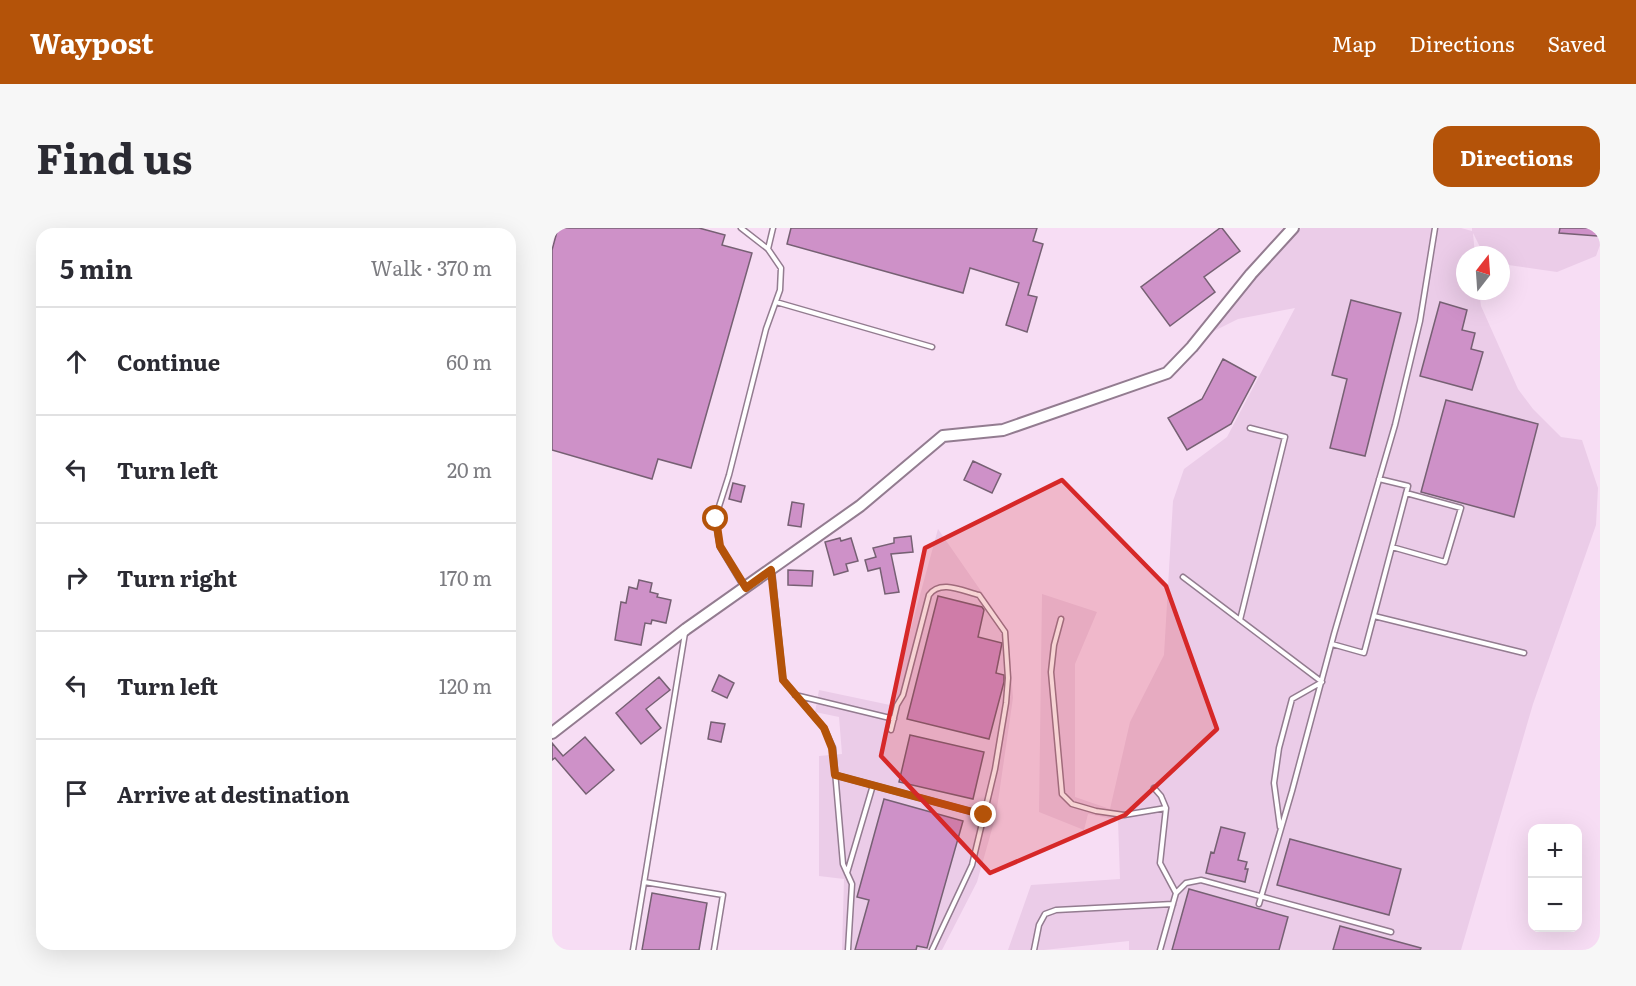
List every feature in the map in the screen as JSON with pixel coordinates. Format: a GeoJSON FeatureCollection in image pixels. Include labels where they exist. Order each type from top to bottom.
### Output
{"type":"FeatureCollection","features":[{"type":"Feature","properties":{"kind":"street"},"geometry":{"type":"LineString","coordinates":[[552,733],[686,629],[860,506],[943,436],[1003,430],[1167,373],[1192,347],[1251,274],[1293,228]]}},
{"type":"Feature","properties":{"kind":"lane"},"geometry":{"type":"LineString","coordinates":[[741,228],[768,249],[781,268],[780,290],[766,329],[716,519],[720,546],[746,588]]}},
{"type":"Feature","properties":{"kind":"lane"},"geometry":{"type":"LineString","coordinates":[[768,249],[773,228]]}},
{"type":"Feature","properties":{"kind":"lane"},"geometry":{"type":"LineString","coordinates":[[1258,904],[1379,478],[1420,321],[1435,228]]}},
{"type":"Feature","properties":{"kind":"lane"},"geometry":{"type":"LineString","coordinates":[[776,302],[932,347]]}},
{"type":"Feature","properties":{"kind":"lane"},"geometry":{"type":"LineString","coordinates":[[1240,620],[1285,437],[1250,428]]}},
{"type":"Feature","properties":{"kind":"lane"},"geometry":{"type":"LineString","coordinates":[[1332,644],[1364,653],[1408,486],[1379,478]]}},
{"type":"Feature","properties":{"kind":"lane"},"geometry":{"type":"LineString","coordinates":[[1392,547],[1445,562],[1461,508],[1406,493]]}},
{"type":"Feature","properties":{"kind":"lane"},"geometry":{"type":"LineString","coordinates":[[771,570],[783,680],[824,728],[832,748],[843,864],[852,884],[848,950]]}},
{"type":"Feature","properties":{"kind":"lane"},"geometry":{"type":"LineString","coordinates":[[1183,578],[1322,682]]}},
{"type":"Feature","properties":{"kind":"lane"},"geometry":{"type":"LineString","coordinates":[[891,729],[933,589],[942,586],[979,595],[1005,632],[1008,678],[1006,703],[995,769],[972,865],[932,950]]}},
{"type":"Feature","properties":{"kind":"lane"},"geometry":{"type":"LineString","coordinates":[[1374,616],[1524,653]]}},
{"type":"Feature","properties":{"kind":"lane"},"geometry":{"type":"LineString","coordinates":[[1061,619],[1054,645],[1051,672],[1062,794],[1072,804],[1124,815],[1166,808]]}},
{"type":"Feature","properties":{"kind":"lane"},"geometry":{"type":"LineString","coordinates":[[633,950],[686,629]]}},
{"type":"Feature","properties":{"kind":"lane"},"geometry":{"type":"LineString","coordinates":[[1280,831],[1274,783],[1279,748],[1292,699],[1322,682]]}},
{"type":"Feature","properties":{"kind":"lane"},"geometry":{"type":"LineString","coordinates":[[795,694],[894,719]]}},
{"type":"Feature","properties":{"kind":"lane"},"geometry":{"type":"LineString","coordinates":[[835,775],[984,815]]}},
{"type":"Feature","properties":{"kind":"lane"},"geometry":{"type":"LineString","coordinates":[[847,873],[873,785]]}},
{"type":"Feature","properties":{"kind":"lane"},"geometry":{"type":"LineString","coordinates":[[1154,788],[1161,796],[1166,808],[1160,863],[1176,893]]}},
{"type":"Feature","properties":{"kind":"lane"},"geometry":{"type":"LineString","coordinates":[[1160,950],[1176,893],[1186,883],[1201,880],[1391,932]]}},
{"type":"Feature","properties":{"kind":"lane"},"geometry":{"type":"LineString","coordinates":[[644,882],[723,895],[714,950]]}},
{"type":"Feature","properties":{"kind":"lane"},"geometry":{"type":"LineString","coordinates":[[1034,950],[1039,925],[1045,914],[1056,910],[1173,904]]}},
{"type":"Feature","properties":{"kind":"highlighted area"},"geometry":{"type":"Polygon","coordinates":[[[1062,480],[1166,586],[1217,729],[1125,815],[990,873],[881,756],[925,548],[1062,480]]]}},
{"type":"Feature","properties":{"kind":"shaded area"},"geometry":{"type":"Polygon","coordinates":[[[1301,228],[1461,228],[1472,231],[1472,228],[1600,228],[1600,245],[1596,256],[1557,272],[1510,265],[1510,246],[1480,246],[1473,233],[1474,246],[1456,246],[1456,300],[1480,300],[1518,389],[1533,409],[1561,437],[1582,440],[1598,488],[1596,525],[1533,704],[1461,950],[1129,950],[1129,941],[1044,950],[1008,950],[1031,885],[1120,879],[1118,820],[1088,814],[1084,830],[1039,812],[1042,594],[1097,612],[1075,664],[1075,797],[1110,809],[1130,722],[1164,655],[1173,501],[1184,469],[1227,437],[1295,308],[1238,319],[1208,334],[1301,228]]]}},
{"type":"Feature","properties":{"kind":"shaded area"},"geometry":{"type":"Polygon","coordinates":[[[938,529],[1008,630],[1013,698],[996,815],[977,882],[942,950],[842,950],[844,879],[819,876],[819,756],[842,754],[839,717],[815,712],[819,690],[890,705],[938,529]]]}},
{"type":"Feature","properties":{"kind":"building"},"geometry":{"type":"Polygon","coordinates":[[[558,228],[699,228],[725,235],[722,245],[752,253],[691,468],[658,459],[652,479],[552,450],[552,250],[558,228]]]}},
{"type":"Feature","properties":{"kind":"building"},"geometry":{"type":"Polygon","coordinates":[[[791,228],[1037,228],[1033,241],[1043,244],[1028,295],[1037,297],[1027,332],[1006,325],[1019,283],[970,268],[963,293],[787,244],[791,228]]]}},
{"type":"Feature","properties":{"kind":"building"},"geometry":{"type":"Polygon","coordinates":[[[1220,228],[1240,251],[1204,277],[1215,292],[1170,326],[1141,287],[1220,228]]]}},
{"type":"Feature","properties":{"kind":"building"},"geometry":{"type":"Polygon","coordinates":[[[1560,228],[1598,228],[1597,236],[1559,233],[1560,228]]]}},
{"type":"Feature","properties":{"kind":"building"},"geometry":{"type":"Polygon","coordinates":[[[1351,300],[1401,313],[1365,456],[1330,448],[1347,379],[1332,375],[1351,300]]]}},
{"type":"Feature","properties":{"kind":"building"},"geometry":{"type":"Polygon","coordinates":[[[1440,302],[1467,310],[1462,330],[1475,333],[1471,349],[1483,352],[1472,390],[1420,376],[1440,302]]]}},
{"type":"Feature","properties":{"kind":"building"},"geometry":{"type":"Polygon","coordinates":[[[1223,359],[1256,377],[1231,424],[1187,450],[1168,418],[1202,399],[1223,359]]]}},
{"type":"Feature","properties":{"kind":"building"},"geometry":{"type":"Polygon","coordinates":[[[1446,400],[1538,424],[1514,517],[1421,492],[1446,400]]]}},
{"type":"Feature","properties":{"kind":"building"},"geometry":{"type":"Polygon","coordinates":[[[973,461],[1001,474],[992,493],[964,480],[973,461]]]}},
{"type":"Feature","properties":{"kind":"building"},"geometry":{"type":"Polygon","coordinates":[[[733,483],[745,486],[741,502],[729,499],[733,483]]]}},
{"type":"Feature","properties":{"kind":"building"},"geometry":{"type":"Polygon","coordinates":[[[792,502],[804,504],[801,527],[788,525],[792,502]]]}},
{"type":"Feature","properties":{"kind":"building"},"geometry":{"type":"Polygon","coordinates":[[[911,536],[913,552],[891,554],[899,592],[885,594],[880,568],[868,571],[865,560],[876,557],[873,548],[894,543],[894,538],[911,536]]]}},
{"type":"Feature","properties":{"kind":"building"},"geometry":{"type":"Polygon","coordinates":[[[840,538],[841,541],[851,538],[858,561],[846,564],[848,571],[834,575],[825,542],[840,538]]]}},
{"type":"Feature","properties":{"kind":"building"},"geometry":{"type":"Polygon","coordinates":[[[788,570],[813,571],[812,586],[788,585],[788,570]]]}},
{"type":"Feature","properties":{"kind":"building"},"geometry":{"type":"Polygon","coordinates":[[[639,580],[652,583],[650,592],[658,594],[657,597],[671,600],[666,623],[652,620],[651,624],[645,623],[641,645],[615,640],[621,602],[626,603],[629,587],[637,589],[639,580]]]}},
{"type":"Feature","properties":{"kind":"building"},"geometry":{"type":"Polygon","coordinates":[[[938,596],[982,607],[984,610],[978,637],[1002,643],[996,673],[1004,675],[1004,682],[989,739],[907,719],[938,596]]]}},
{"type":"Feature","properties":{"kind":"building"},"geometry":{"type":"Polygon","coordinates":[[[719,675],[734,683],[727,698],[712,691],[719,675]]]}},
{"type":"Feature","properties":{"kind":"building"},"geometry":{"type":"Polygon","coordinates":[[[659,677],[670,690],[646,709],[661,728],[641,744],[616,713],[659,677]]]}},
{"type":"Feature","properties":{"kind":"building"},"geometry":{"type":"Polygon","coordinates":[[[711,722],[725,724],[721,742],[708,739],[711,722]]]}},
{"type":"Feature","properties":{"kind":"building"},"geometry":{"type":"Polygon","coordinates":[[[910,735],[984,752],[973,799],[899,782],[910,735]]]}},
{"type":"Feature","properties":{"kind":"building"},"geometry":{"type":"Polygon","coordinates":[[[585,737],[614,770],[586,794],[555,758],[552,760],[552,743],[563,756],[585,737]]]}},
{"type":"Feature","properties":{"kind":"building"},"geometry":{"type":"Polygon","coordinates":[[[884,799],[963,821],[927,948],[917,946],[916,950],[855,950],[869,900],[857,897],[884,799]]]}},
{"type":"Feature","properties":{"kind":"building"},"geometry":{"type":"Polygon","coordinates":[[[1221,827],[1245,833],[1238,860],[1247,862],[1245,882],[1206,873],[1221,827]]]}},
{"type":"Feature","properties":{"kind":"building"},"geometry":{"type":"Polygon","coordinates":[[[1290,839],[1401,869],[1389,915],[1277,885],[1290,839]]]}},
{"type":"Feature","properties":{"kind":"building"},"geometry":{"type":"Polygon","coordinates":[[[1189,889],[1288,917],[1279,950],[1172,950],[1189,889]]]}},
{"type":"Feature","properties":{"kind":"building"},"geometry":{"type":"Polygon","coordinates":[[[652,893],[707,903],[699,950],[642,950],[652,893]]]}},
{"type":"Feature","properties":{"kind":"building"},"geometry":{"type":"Polygon","coordinates":[[[1340,926],[1421,948],[1420,950],[1333,950],[1340,926]]]}},
{"type":"Feature","properties":{"kind":"route"},"geometry":{"type":"LineString","coordinates":[[716,519],[720,546],[746,588],[771,570],[783,680],[824,728],[832,748],[835,775],[984,815]]}}]}
